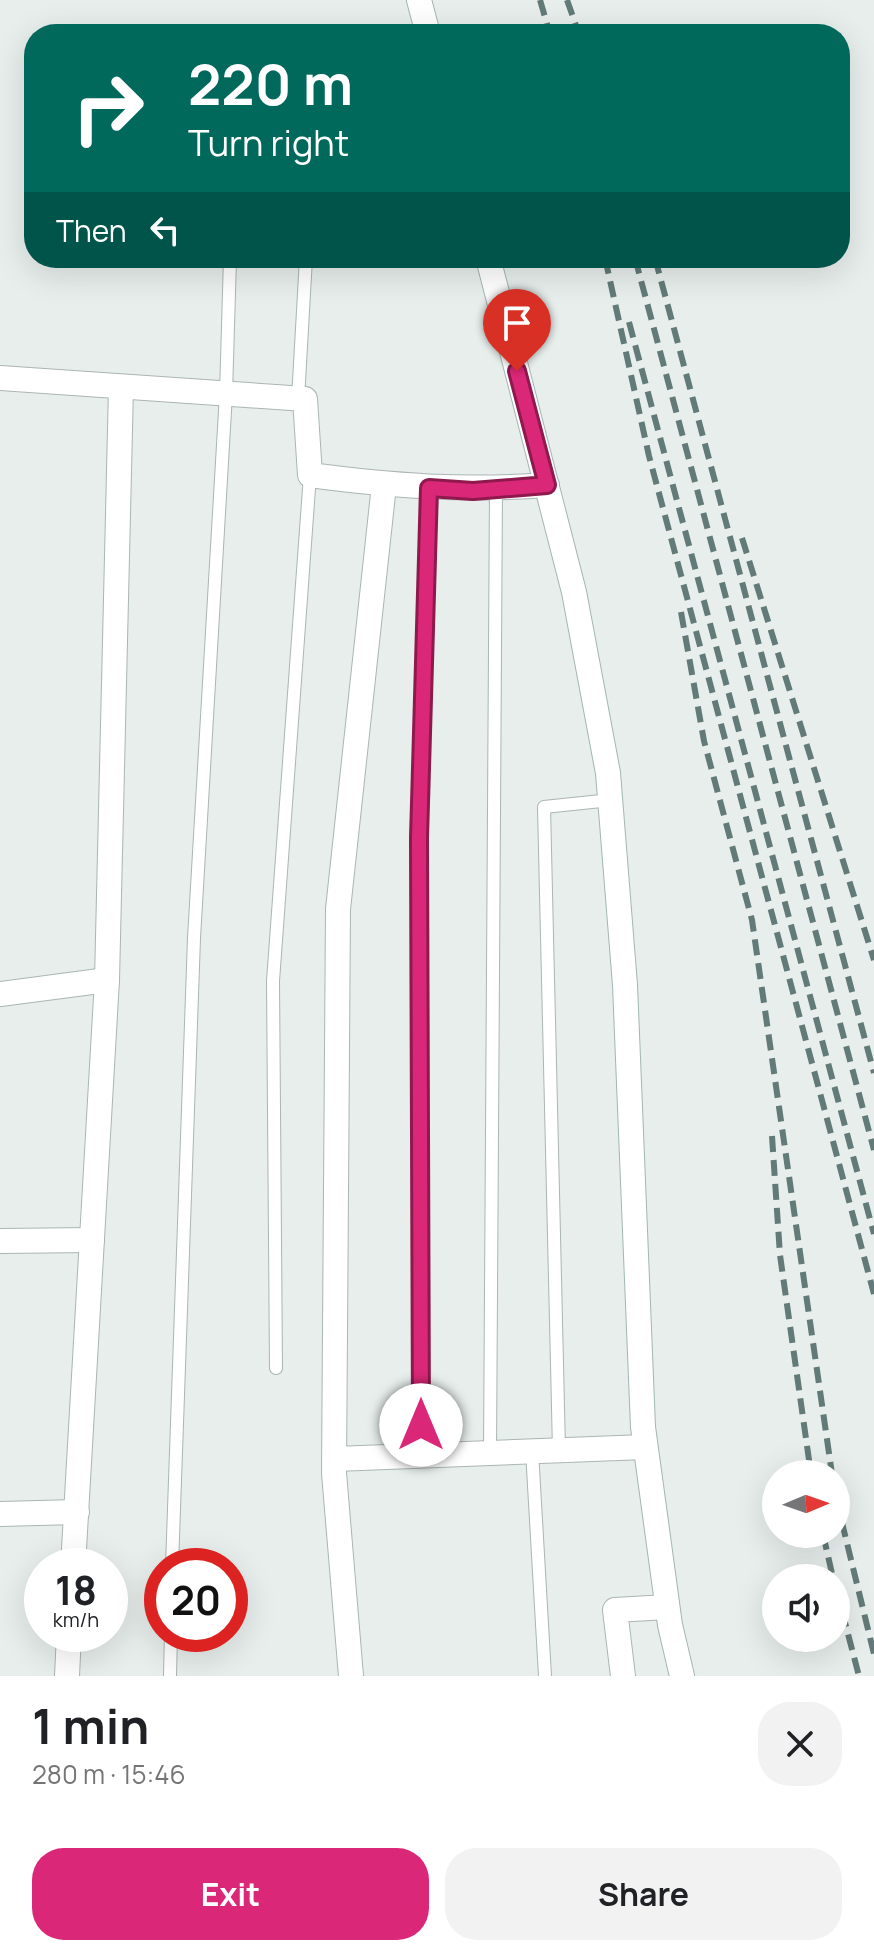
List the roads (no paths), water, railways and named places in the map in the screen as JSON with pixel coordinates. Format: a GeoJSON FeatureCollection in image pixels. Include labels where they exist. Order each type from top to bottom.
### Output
{"type":"FeatureCollection","features":[{"type":"Feature","properties":{"kind":"street"},"geometry":{"type":"LineString","coordinates":[[419,0],[425,24]]}},
{"type":"Feature","properties":{"kind":"street"},"geometry":{"type":"LineString","coordinates":[[491,268],[574,592],[611,800],[625,985],[645,1447],[667,1607],[682,1676]]}},
{"type":"Feature","properties":{"kind":"street"},"geometry":{"type":"LineString","coordinates":[[0,378],[305,399],[310,475],[429,488],[496,489],[547,485]]}},
{"type":"Feature","properties":{"kind":"street"},"geometry":{"type":"LineString","coordinates":[[74,1548],[107,980],[121,387]]}},
{"type":"Feature","properties":{"kind":"street"},"geometry":{"type":"LineString","coordinates":[[351,1676],[335,1459],[338,909],[384,485]]}},
{"type":"Feature","properties":{"kind":"street"},"geometry":{"type":"LineString","coordinates":[[0,994],[107,980]]}},
{"type":"Feature","properties":{"kind":"street"},"geometry":{"type":"LineString","coordinates":[[0,1241],[92,1240]]}},
{"type":"Feature","properties":{"kind":"street"},"geometry":{"type":"LineString","coordinates":[[335,1459],[645,1447]]}},
{"type":"Feature","properties":{"kind":"street"},"geometry":{"type":"LineString","coordinates":[[0,1514],[77,1512]]}},
{"type":"Feature","properties":{"kind":"street"},"geometry":{"type":"LineString","coordinates":[[623,1676],[615,1610],[667,1607]]}},
{"type":"Feature","properties":{"kind":"street"},"geometry":{"type":"LineString","coordinates":[[67,1676],[68,1652]]}},
{"type":"Feature","properties":{"kind":"lane"},"geometry":{"type":"LineString","coordinates":[[173,1548],[194,938],[226,394],[230,268]]}},
{"type":"Feature","properties":{"kind":"lane"},"geometry":{"type":"LineString","coordinates":[[298,399],[305,268]]}},
{"type":"Feature","properties":{"kind":"lane"},"geometry":{"type":"LineString","coordinates":[[276,1368],[273,981],[310,475]]}},
{"type":"Feature","properties":{"kind":"lane"},"geometry":{"type":"LineString","coordinates":[[421,1456],[419,838],[429,488]]}},
{"type":"Feature","properties":{"kind":"lane"},"geometry":{"type":"LineString","coordinates":[[490,1453],[496,489]]}},
{"type":"Feature","properties":{"kind":"lane"},"geometry":{"type":"LineString","coordinates":[[559,1450],[544,807],[611,800]]}},
{"type":"Feature","properties":{"kind":"lane"},"geometry":{"type":"LineString","coordinates":[[532,1451],[545,1676]]}},
{"type":"Feature","properties":{"kind":"lane"},"geometry":{"type":"LineString","coordinates":[[170,1676],[171,1652]]}},
{"type":"Feature","properties":{"kind":"railway"},"geometry":{"type":"LineString","coordinates":[[540,0],[547,24]]}},
{"type":"Feature","properties":{"kind":"railway"},"geometry":{"type":"LineString","coordinates":[[567,0],[575,24]]}},
{"type":"Feature","properties":{"kind":"railway"},"geometry":{"type":"LineString","coordinates":[[607,268],[649,456],[874,1294]]}},
{"type":"Feature","properties":{"kind":"railway"},"geometry":{"type":"LineString","coordinates":[[638,268],[874,1150]]}},
{"type":"Feature","properties":{"kind":"railway"},"geometry":{"type":"LineString","coordinates":[[658,268],[874,1073]]}},
{"type":"Feature","properties":{"kind":"railway"},"geometry":{"type":"LineString","coordinates":[[629,322],[874,1234]]}},
{"type":"Feature","properties":{"kind":"railway"},"geometry":{"type":"LineString","coordinates":[[742,538],[874,960]]}},
{"type":"Feature","properties":{"kind":"railway"},"geometry":{"type":"LineString","coordinates":[[681,612],[704,741],[752,920],[830,1460]]}},
{"type":"Feature","properties":{"kind":"railway"},"geometry":{"type":"LineString","coordinates":[[772,1136],[780,1255],[809,1460]]}},
{"type":"Feature","properties":{"kind":"railway"},"geometry":{"type":"LineString","coordinates":[[826,1548],[830,1564]]}},
{"type":"Feature","properties":{"kind":"railway"},"geometry":{"type":"LineString","coordinates":[[848,1548],[874,1654]]}},
{"type":"Feature","properties":{"kind":"railway"},"geometry":{"type":"LineString","coordinates":[[850,1642],[859,1676]]}}]}
